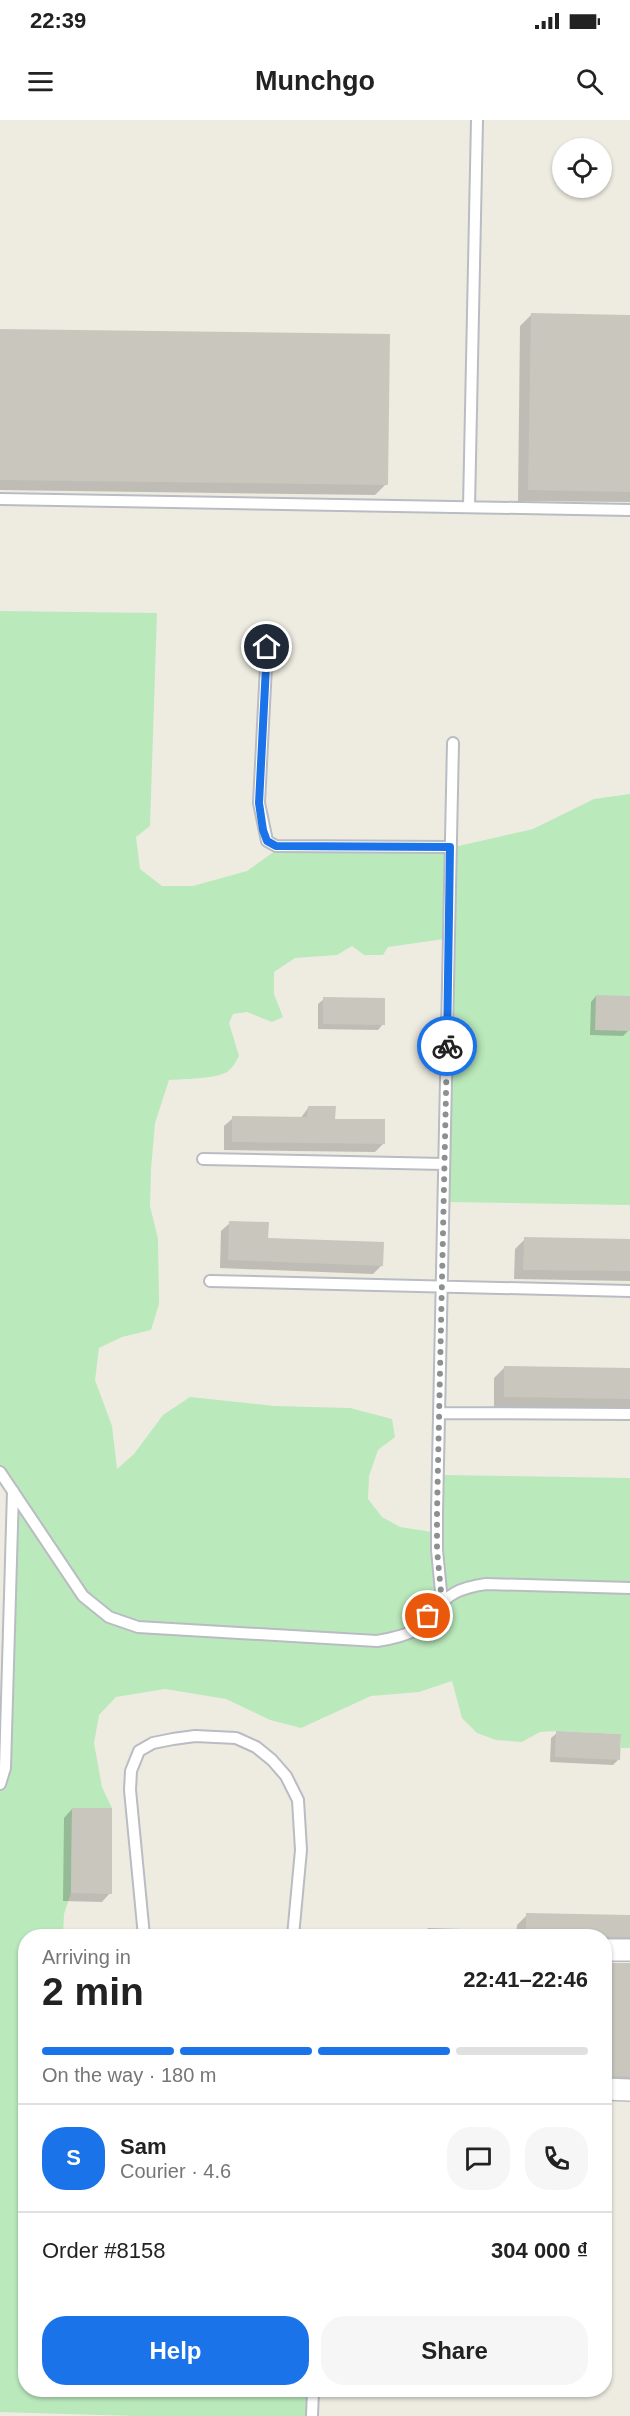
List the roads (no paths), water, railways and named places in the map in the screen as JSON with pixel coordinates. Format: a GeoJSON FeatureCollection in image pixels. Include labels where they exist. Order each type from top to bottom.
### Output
{"type":"FeatureCollection","features":[{"type":"Feature","properties":{"kind":"street"},"geometry":{"type":"LineString","coordinates":[[612,1950],[630,1950]]}},
{"type":"Feature","properties":{"kind":"street"},"geometry":{"type":"LineString","coordinates":[[612,2089],[630,2090]]}},
{"type":"Feature","properties":{"kind":"lane"},"geometry":{"type":"LineString","coordinates":[[469,507],[477,120]]}},
{"type":"Feature","properties":{"kind":"lane"},"geometry":{"type":"LineString","coordinates":[[0,499],[630,510]]}},
{"type":"Feature","properties":{"kind":"lane"},"geometry":{"type":"LineString","coordinates":[[267,647],[259,803],[267,841],[276,846],[450,847]]}},
{"type":"Feature","properties":{"kind":"lane"},"geometry":{"type":"LineString","coordinates":[[442,1602],[437,1550],[453,743]]}},
{"type":"Feature","properties":{"kind":"lane"},"geometry":{"type":"LineString","coordinates":[[203,1160],[444,1164]]}},
{"type":"Feature","properties":{"kind":"lane"},"geometry":{"type":"LineString","coordinates":[[210,1281],[630,1291]]}},
{"type":"Feature","properties":{"kind":"lane"},"geometry":{"type":"LineString","coordinates":[[439,1413],[630,1414]]}},
{"type":"Feature","properties":{"kind":"lane"},"geometry":{"type":"LineString","coordinates":[[0,1472],[83,1596],[109,1617],[138,1627],[377,1641],[396,1638],[415,1630],[442,1602],[454,1592],[466,1587],[486,1584],[630,1588]]}},
{"type":"Feature","properties":{"kind":"lane"},"geometry":{"type":"LineString","coordinates":[[0,1784],[5,1768],[13,1491]]}},
{"type":"Feature","properties":{"kind":"lane"},"geometry":{"type":"LineString","coordinates":[[143,1929],[130,1790],[131,1771],[139,1751],[153,1743],[195,1736],[236,1738],[256,1747],[286,1776],[298,1800],[301,1850],[294,1929]]}},
{"type":"Feature","properties":{"kind":"lane"},"geometry":{"type":"LineString","coordinates":[[312,2416],[313,2397]]}}]}
